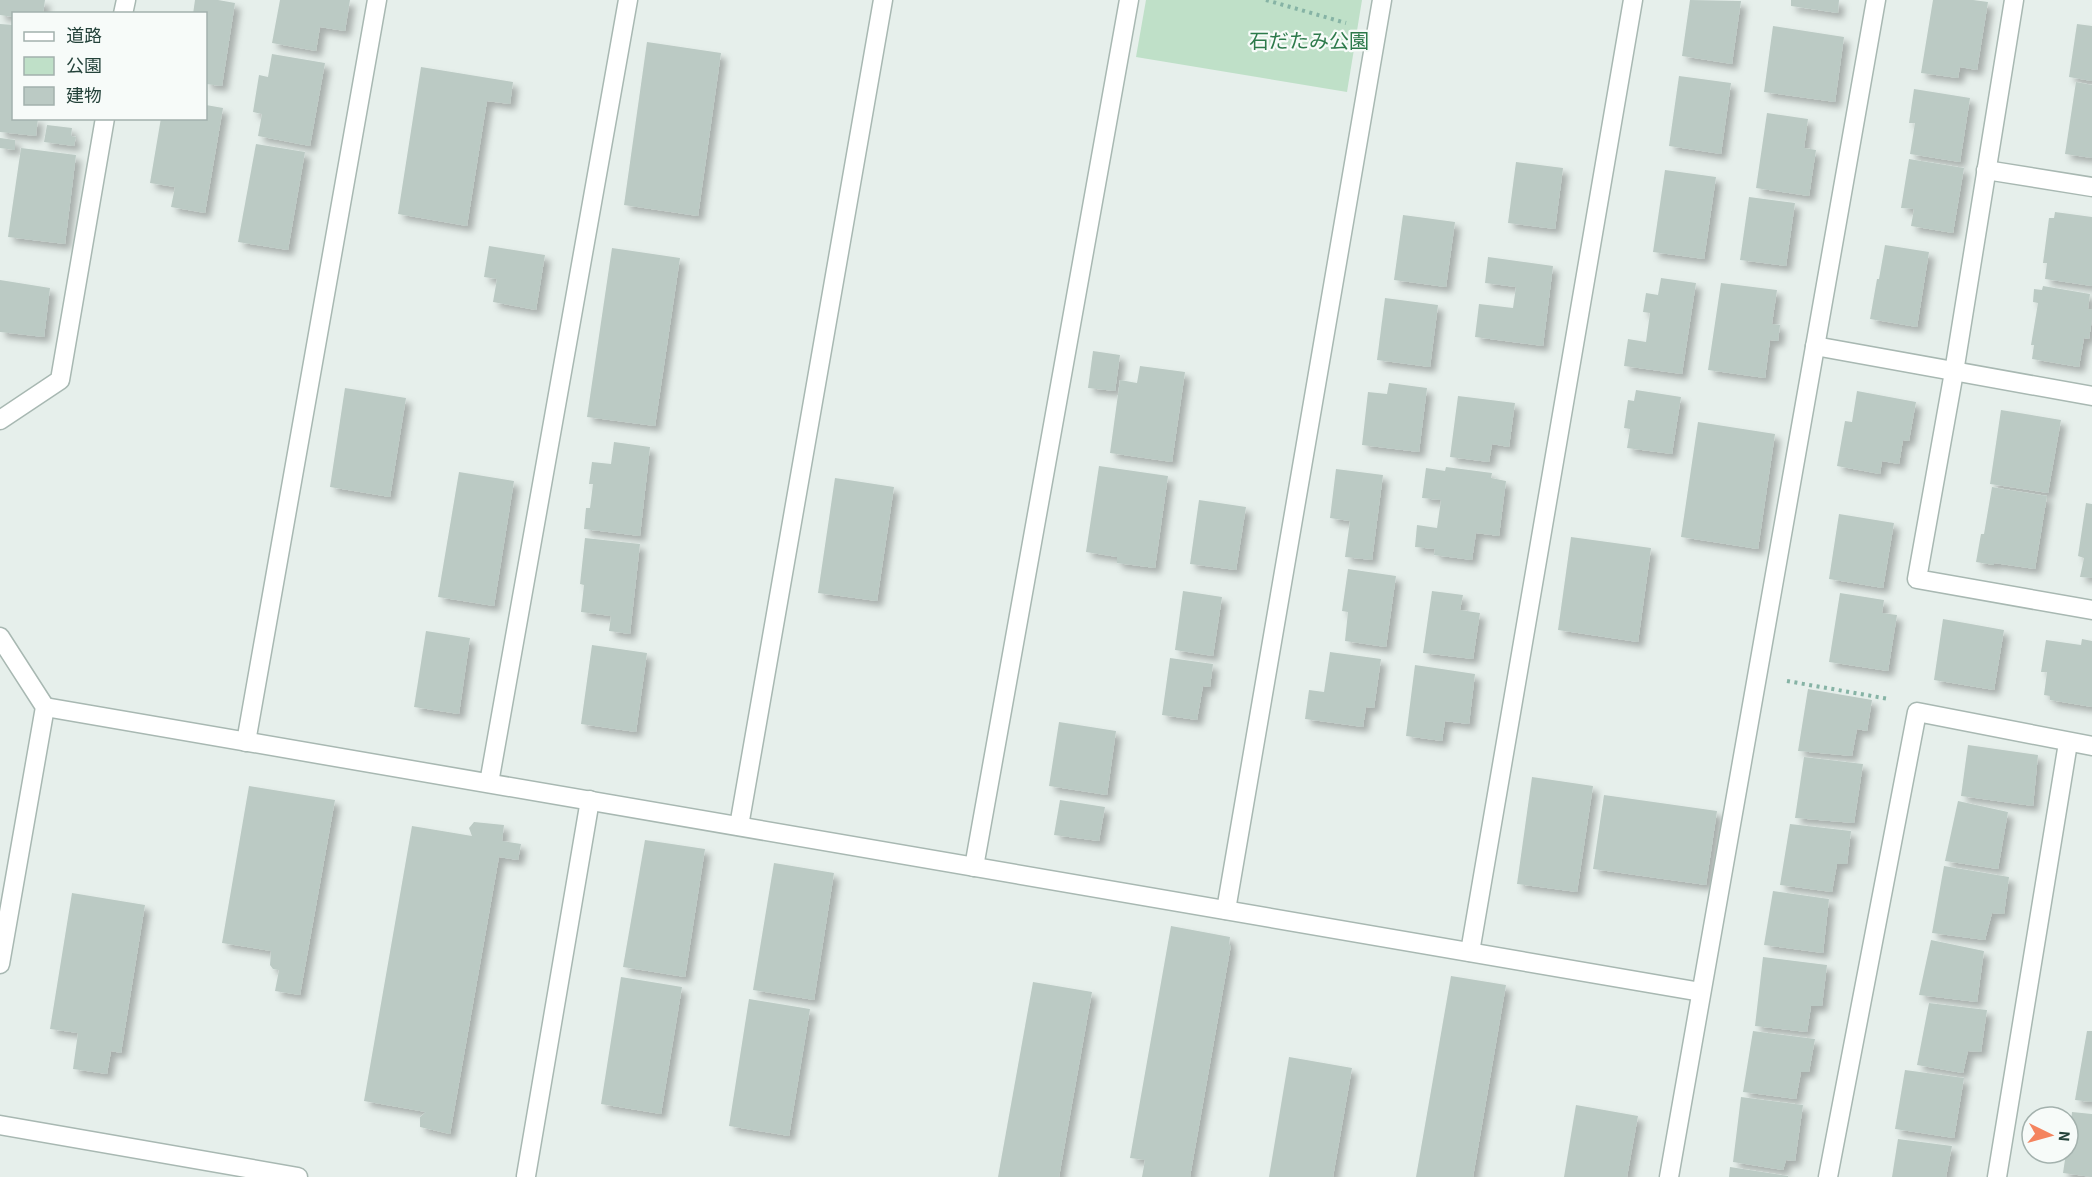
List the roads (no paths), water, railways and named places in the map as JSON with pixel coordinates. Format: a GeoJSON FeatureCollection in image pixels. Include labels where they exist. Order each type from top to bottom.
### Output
{"type":"FeatureCollection","features":[{"type":"Feature","properties":{"kind":"street"},"geometry":{"type":"LineString","coordinates":[[246,742],[377,0]]}},
{"type":"Feature","properties":{"kind":"street"},"geometry":{"type":"LineString","coordinates":[[489,783],[628,0]]}},
{"type":"Feature","properties":{"kind":"street"},"geometry":{"type":"LineString","coordinates":[[739,826],[883,0]]}},
{"type":"Feature","properties":{"kind":"street"},"geometry":{"type":"LineString","coordinates":[[974,867],[1129,0]]}},
{"type":"Feature","properties":{"kind":"street"},"geometry":{"type":"LineString","coordinates":[[1226,910],[1382,0]]}},
{"type":"Feature","properties":{"kind":"street"},"geometry":{"type":"LineString","coordinates":[[1470,952],[1633,0]]}},
{"type":"Feature","properties":{"kind":"street"},"geometry":{"type":"LineString","coordinates":[[1669,1177],[1876,0]]}},
{"type":"Feature","properties":{"kind":"street"},"geometry":{"type":"LineString","coordinates":[[2014,0],[1954,372],[1917,579],[2092,610]]}},
{"type":"Feature","properties":{"kind":"street"},"geometry":{"type":"LineString","coordinates":[[0,420],[60,380],[105,120]]}},
{"type":"Feature","properties":{"kind":"street"},"geometry":{"type":"LineString","coordinates":[[1986,170],[2092,187]]}},
{"type":"Feature","properties":{"kind":"street"},"geometry":{"type":"LineString","coordinates":[[1815,346],[2092,396]]}},
{"type":"Feature","properties":{"kind":"street"},"geometry":{"type":"LineString","coordinates":[[0,637],[45,707],[0,964]]}},
{"type":"Feature","properties":{"kind":"street"},"geometry":{"type":"LineString","coordinates":[[45,707],[1701,992]]}},
{"type":"Feature","properties":{"kind":"street"},"geometry":{"type":"LineString","coordinates":[[1828,1177],[1917,712],[2092,746]]}},
{"type":"Feature","properties":{"kind":"street"},"geometry":{"type":"LineString","coordinates":[[1997,1177],[2068,742]]}},
{"type":"Feature","properties":{"kind":"street"},"geometry":{"type":"LineString","coordinates":[[526,1176],[590,800]]}},
{"type":"Feature","properties":{"kind":"street"},"geometry":{"type":"LineString","coordinates":[[0,1125],[298,1177]]}},
{"type":"Feature","properties":{"kind":"park label","name":"石だたみ公園"},"geometry":{"type":"Point","coordinates":[1309,42]}}]}
